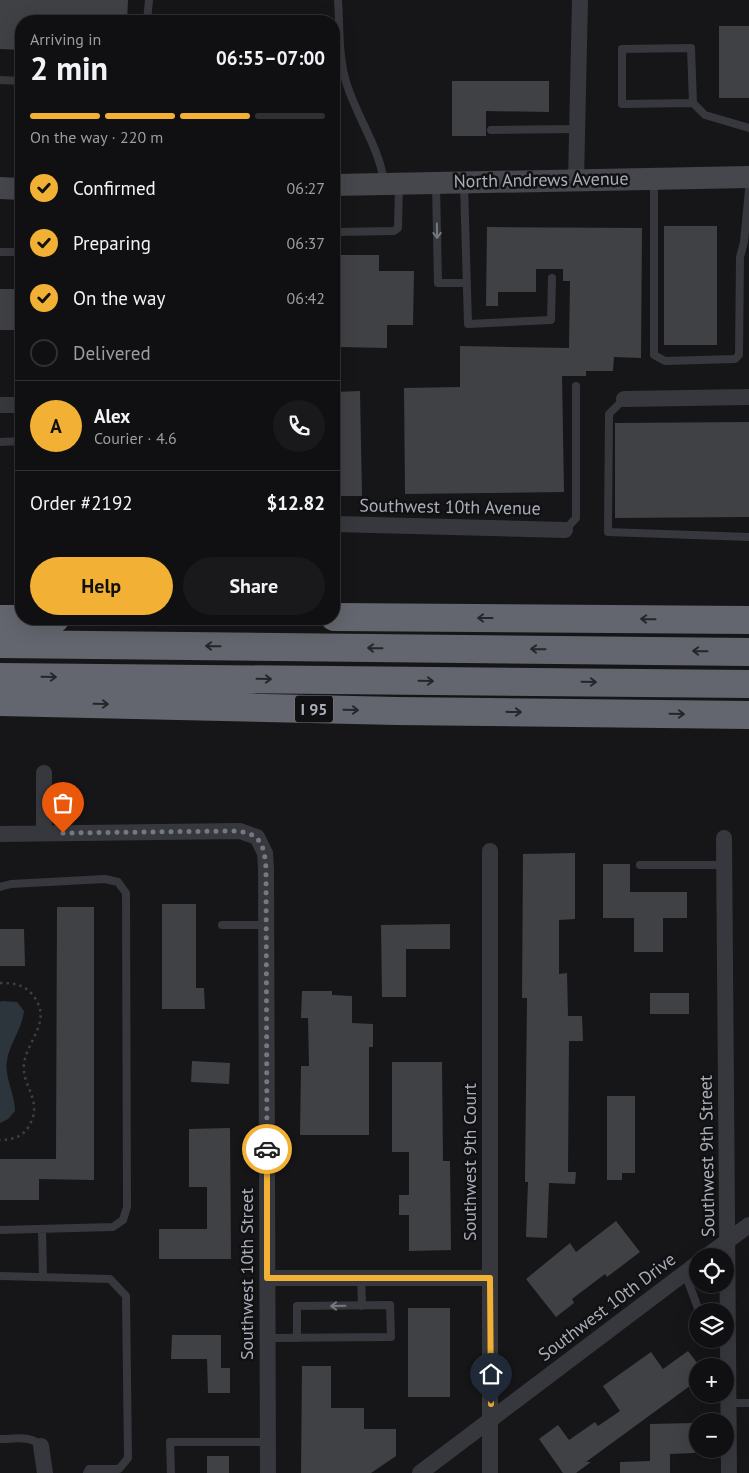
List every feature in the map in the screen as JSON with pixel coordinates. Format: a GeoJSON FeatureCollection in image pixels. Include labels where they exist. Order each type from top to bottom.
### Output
{"type":"FeatureCollection","features":[{"type":"Feature","properties":{"kind":"highway"},"geometry":{"type":"LineString","coordinates":[[340,617],[749,620]]}},
{"type":"Feature","properties":{"kind":"highway"},"geometry":{"type":"LineString","coordinates":[[0,619],[15,619]]}},
{"type":"Feature","properties":{"kind":"highway"},"geometry":{"type":"LineString","coordinates":[[0,644],[749,652]]}},
{"type":"Feature","properties":{"kind":"highway"},"geometry":{"type":"LineString","coordinates":[[0,677],[749,684]]}},
{"type":"Feature","properties":{"kind":"highway","name":"I 95"},"geometry":{"type":"LineString","coordinates":[[0,702],[397,711],[749,714]]}},
{"type":"Feature","properties":{"kind":"main road","name":"North Andrews Avenue"},"geometry":{"type":"LineString","coordinates":[[340,184],[749,177]]}},
{"type":"Feature","properties":{"kind":"main road"},"geometry":{"type":"LineString","coordinates":[[0,188],[15,189]]}},
{"type":"Feature","properties":{"kind":"street"},"geometry":{"type":"LineString","coordinates":[[576,180],[580,0]]}},
{"type":"Feature","properties":{"kind":"street"},"geometry":{"type":"LineString","coordinates":[[624,399],[749,397]]}},
{"type":"Feature","properties":{"kind":"street"},"geometry":{"type":"LineString","coordinates":[[0,405],[15,405]]}},
{"type":"Feature","properties":{"kind":"street","name":"Southwest 10th Avenue"},"geometry":{"type":"LineString","coordinates":[[340,524],[565,530]]}},
{"type":"Feature","properties":{"kind":"street"},"geometry":{"type":"LineString","coordinates":[[0,834],[44,833],[44,773]]}},
{"type":"Feature","properties":{"kind":"street","name":"Southwest 10th Street"},"geometry":{"type":"LineString","coordinates":[[44,833],[247,832],[257,837],[266,860],[268,1473]]}},
{"type":"Feature","properties":{"kind":"street","name":"Southwest 9th Street"},"geometry":{"type":"LineString","coordinates":[[724,838],[726,1303]]}},
{"type":"Feature","properties":{"kind":"street","name":"Southwest 9th Court"},"geometry":{"type":"LineString","coordinates":[[490,851],[490,1473]]}},
{"type":"Feature","properties":{"kind":"street"},"geometry":{"type":"LineString","coordinates":[[718,1248],[749,1225]]}},
{"type":"Feature","properties":{"kind":"street","name":"Southwest 10th Drive"},"geometry":{"type":"LineString","coordinates":[[420,1473],[689,1270]]}},
{"type":"Feature","properties":{"kind":"street"},"geometry":{"type":"LineString","coordinates":[[267,1278],[361,1276],[490,1278]]}},
{"type":"Feature","properties":{"kind":"street","name":"Southwest 9th Street"},"geometry":{"type":"LineString","coordinates":[[728,1403],[728,1473]]}},
{"type":"Feature","properties":{"kind":"street"},"geometry":{"type":"LineString","coordinates":[[42,1446],[45,1473]]}},
{"type":"Feature","properties":{"kind":"lane"},"geometry":{"type":"LineString","coordinates":[[148,15],[149,0]]}},
{"type":"Feature","properties":{"kind":"lane"},"geometry":{"type":"LineString","coordinates":[[338,0],[339,15]]}},
{"type":"Feature","properties":{"kind":"lane"},"geometry":{"type":"LineString","coordinates":[[340,28],[343,70],[347,86],[391,184],[398,228],[394,231],[340,232]]}},
{"type":"Feature","properties":{"kind":"lane"},"geometry":{"type":"LineString","coordinates":[[693,103],[622,104],[622,49],[692,48],[693,103],[705,115],[749,128]]}},
{"type":"Feature","properties":{"kind":"lane"},"geometry":{"type":"LineString","coordinates":[[0,80],[15,81]]}},
{"type":"Feature","properties":{"kind":"lane"},"geometry":{"type":"LineString","coordinates":[[491,130],[577,130]]}},
{"type":"Feature","properties":{"kind":"lane"},"geometry":{"type":"LineString","coordinates":[[654,178],[654,355],[665,361],[735,360],[739,355],[740,257],[744,242],[749,190]]}},
{"type":"Feature","properties":{"kind":"lane"},"geometry":{"type":"LineString","coordinates":[[464,182],[468,324],[551,320],[552,278]]}},
{"type":"Feature","properties":{"kind":"lane"},"geometry":{"type":"LineString","coordinates":[[436,183],[438,283],[467,283]]}},
{"type":"Feature","properties":{"kind":"lane"},"geometry":{"type":"LineString","coordinates":[[0,252],[15,252]]}},
{"type":"Feature","properties":{"kind":"lane"},"geometry":{"type":"LineString","coordinates":[[565,530],[576,518],[576,386]]}},
{"type":"Feature","properties":{"kind":"lane"},"geometry":{"type":"LineString","coordinates":[[624,399],[609,414],[608,532],[749,537]]}},
{"type":"Feature","properties":{"kind":"lane"},"geometry":{"type":"LineString","coordinates":[[0,442],[15,441]]}},
{"type":"Feature","properties":{"kind":"lane"},"geometry":{"type":"LineString","coordinates":[[640,865],[724,865]]}},
{"type":"Feature","properties":{"kind":"lane"},"geometry":{"type":"LineString","coordinates":[[0,887],[11,884],[105,879],[118,882],[126,893],[127,1207],[123,1220],[113,1227],[0,1230]]}},
{"type":"Feature","properties":{"kind":"lane"},"geometry":{"type":"LineString","coordinates":[[222,925],[266,925]]}},
{"type":"Feature","properties":{"kind":"lane"},"geometry":{"type":"LineString","coordinates":[[42,1229],[43,1277]]}},
{"type":"Feature","properties":{"kind":"lane"},"geometry":{"type":"LineString","coordinates":[[0,1276],[110,1279],[126,1296],[128,1458],[119,1469],[89,1468],[86,1473]]}},
{"type":"Feature","properties":{"kind":"lane"},"geometry":{"type":"LineString","coordinates":[[361,1276],[362,1306]]}},
{"type":"Feature","properties":{"kind":"lane"},"geometry":{"type":"LineString","coordinates":[[267,1338],[298,1338],[391,1337],[390,1305],[297,1306],[298,1338]]}},
{"type":"Feature","properties":{"kind":"lane"},"geometry":{"type":"LineString","coordinates":[[734,1403],[749,1403]]}},
{"type":"Feature","properties":{"kind":"lane"},"geometry":{"type":"LineString","coordinates":[[0,1439],[25,1438],[35,1440],[42,1446]]}},
{"type":"Feature","properties":{"kind":"lane"},"geometry":{"type":"LineString","coordinates":[[171,1473],[170,1442],[268,1442]]}},
{"type":"Feature","properties":{"kind":"path"},"geometry":{"type":"LineString","coordinates":[[0,983],[20,985],[29,990],[39,1005],[41,1016],[24,1064],[35,1110],[32,1122],[26,1132],[12,1140],[0,1140]]}},
{"type":"Feature","properties":{"kind":"shaded area"},"geometry":{"type":"Polygon","coordinates":[[[0,1002],[17,1002],[24,1011],[6,1066],[15,1111],[8,1119],[0,1123],[0,1002]]]}},
{"type":"Feature","properties":{"kind":"building"},"geometry":{"type":"Polygon","coordinates":[[[0,0],[128,0],[127,15],[15,15],[15,50],[0,49],[0,0]]]}},
{"type":"Feature","properties":{"kind":"building"},"geometry":{"type":"Polygon","coordinates":[[[719,26],[749,26],[749,98],[719,98],[719,26]]]}},
{"type":"Feature","properties":{"kind":"building"},"geometry":{"type":"Polygon","coordinates":[[[452,81],[549,81],[549,112],[486,111],[486,136],[452,136],[452,81]]]}},
{"type":"Feature","properties":{"kind":"building"},"geometry":{"type":"Polygon","coordinates":[[[664,226],[717,226],[717,345],[664,345],[664,226]]]}},
{"type":"Feature","properties":{"kind":"building"},"geometry":{"type":"Polygon","coordinates":[[[487,227],[642,228],[641,358],[614,357],[613,371],[586,371],[586,376],[562,376],[564,492],[405,494],[404,388],[460,387],[460,346],[569,348],[570,281],[563,281],[563,269],[536,269],[536,292],[498,292],[498,306],[486,306],[487,227]]]}},
{"type":"Feature","properties":{"kind":"building"},"geometry":{"type":"Polygon","coordinates":[[[340,255],[379,255],[379,271],[414,271],[413,325],[387,325],[387,348],[340,347],[340,255]]]}},
{"type":"Feature","properties":{"kind":"building"},"geometry":{"type":"Polygon","coordinates":[[[0,289],[15,289],[15,330],[0,330],[0,289]]]}},
{"type":"Feature","properties":{"kind":"building"},"geometry":{"type":"Polygon","coordinates":[[[360,391],[362,496],[340,496],[340,392],[360,391]]]}},
{"type":"Feature","properties":{"kind":"building"},"geometry":{"type":"Polygon","coordinates":[[[749,422],[749,517],[615,518],[615,423],[749,422]]]}},
{"type":"Feature","properties":{"kind":"building"},"geometry":{"type":"Polygon","coordinates":[[[575,853],[575,919],[559,920],[559,974],[567,973],[568,1016],[582,1016],[583,1041],[569,1041],[568,1172],[576,1172],[575,1184],[549,1183],[547,1238],[526,1237],[528,1182],[525,1182],[527,998],[522,998],[523,854],[575,853]]]}},
{"type":"Feature","properties":{"kind":"building"},"geometry":{"type":"Polygon","coordinates":[[[603,864],[630,864],[630,892],[687,892],[687,918],[663,918],[663,952],[634,952],[634,918],[603,918],[603,864]]]}},
{"type":"Feature","properties":{"kind":"building"},"geometry":{"type":"Polygon","coordinates":[[[162,904],[196,904],[196,988],[204,988],[205,1009],[162,1009],[162,904]]]}},
{"type":"Feature","properties":{"kind":"building"},"geometry":{"type":"Polygon","coordinates":[[[57,907],[94,907],[94,1180],[39,1179],[39,1200],[0,1200],[0,1159],[56,1159],[57,907]]]}},
{"type":"Feature","properties":{"kind":"building"},"geometry":{"type":"Polygon","coordinates":[[[450,924],[450,949],[406,949],[406,997],[382,997],[381,925],[450,924]]]}},
{"type":"Feature","properties":{"kind":"building"},"geometry":{"type":"Polygon","coordinates":[[[0,929],[24,929],[25,966],[0,966],[0,929]]]}},
{"type":"Feature","properties":{"kind":"building"},"geometry":{"type":"Polygon","coordinates":[[[302,991],[332,991],[332,995],[352,996],[352,1023],[373,1024],[373,1047],[369,1047],[369,1135],[300,1135],[301,1066],[309,1066],[308,1018],[301,1018],[302,991]]]}},
{"type":"Feature","properties":{"kind":"building"},"geometry":{"type":"Polygon","coordinates":[[[650,993],[689,993],[689,1014],[650,1014],[650,993]]]}},
{"type":"Feature","properties":{"kind":"building"},"geometry":{"type":"Polygon","coordinates":[[[192,1061],[230,1063],[229,1084],[191,1082],[192,1061]]]}},
{"type":"Feature","properties":{"kind":"building"},"geometry":{"type":"Polygon","coordinates":[[[392,1062],[442,1062],[443,1161],[450,1161],[451,1250],[409,1251],[409,1215],[399,1215],[399,1195],[409,1195],[409,1152],[392,1152],[392,1062]]]}},
{"type":"Feature","properties":{"kind":"building"},"geometry":{"type":"Polygon","coordinates":[[[607,1096],[635,1096],[635,1173],[622,1173],[622,1180],[607,1180],[607,1096]]]}},
{"type":"Feature","properties":{"kind":"building"},"geometry":{"type":"Polygon","coordinates":[[[230,1128],[231,1259],[159,1259],[159,1229],[207,1229],[207,1187],[189,1187],[189,1129],[230,1128]]]}},
{"type":"Feature","properties":{"kind":"building"},"geometry":{"type":"Polygon","coordinates":[[[616,1221],[640,1252],[607,1277],[605,1274],[572,1299],[574,1303],[556,1317],[526,1279],[570,1243],[576,1252],[616,1221]]]}},
{"type":"Feature","properties":{"kind":"building"},"geometry":{"type":"Polygon","coordinates":[[[408,1308],[450,1308],[450,1397],[408,1397],[408,1308]]]}},
{"type":"Feature","properties":{"kind":"building"},"geometry":{"type":"Polygon","coordinates":[[[172,1335],[221,1335],[221,1368],[230,1368],[230,1393],[208,1393],[207,1359],[171,1359],[172,1335]]]}},
{"type":"Feature","properties":{"kind":"building"},"geometry":{"type":"Polygon","coordinates":[[[688,1351],[693,1358],[689,1358],[689,1387],[586,1462],[591,1462],[576,1473],[563,1473],[539,1439],[558,1425],[569,1440],[595,1422],[598,1426],[620,1411],[603,1386],[651,1352],[663,1369],[688,1351]]]}},
{"type":"Feature","properties":{"kind":"building"},"geometry":{"type":"Polygon","coordinates":[[[302,1366],[331,1366],[331,1408],[364,1408],[364,1429],[396,1429],[396,1456],[371,1473],[301,1473],[302,1366]]]}},
{"type":"Feature","properties":{"kind":"building"},"geometry":{"type":"Polygon","coordinates":[[[689,1423],[689,1453],[670,1454],[670,1473],[620,1473],[620,1462],[650,1461],[650,1424],[689,1423]]]}},
{"type":"Feature","properties":{"kind":"building"},"geometry":{"type":"Polygon","coordinates":[[[207,1456],[229,1456],[229,1473],[207,1473],[207,1456]]]}},
{"type":"Feature","properties":{"kind":"way so far"},"geometry":{"type":"LineString","coordinates":[[63,833],[233,831],[247,832],[257,837],[265,853],[266,868],[267,1149]]}},
{"type":"Feature","properties":{"kind":"route"},"geometry":{"type":"LineString","coordinates":[[267,1149],[267,1278],[361,1276],[490,1278],[491,1404]]}}]}
